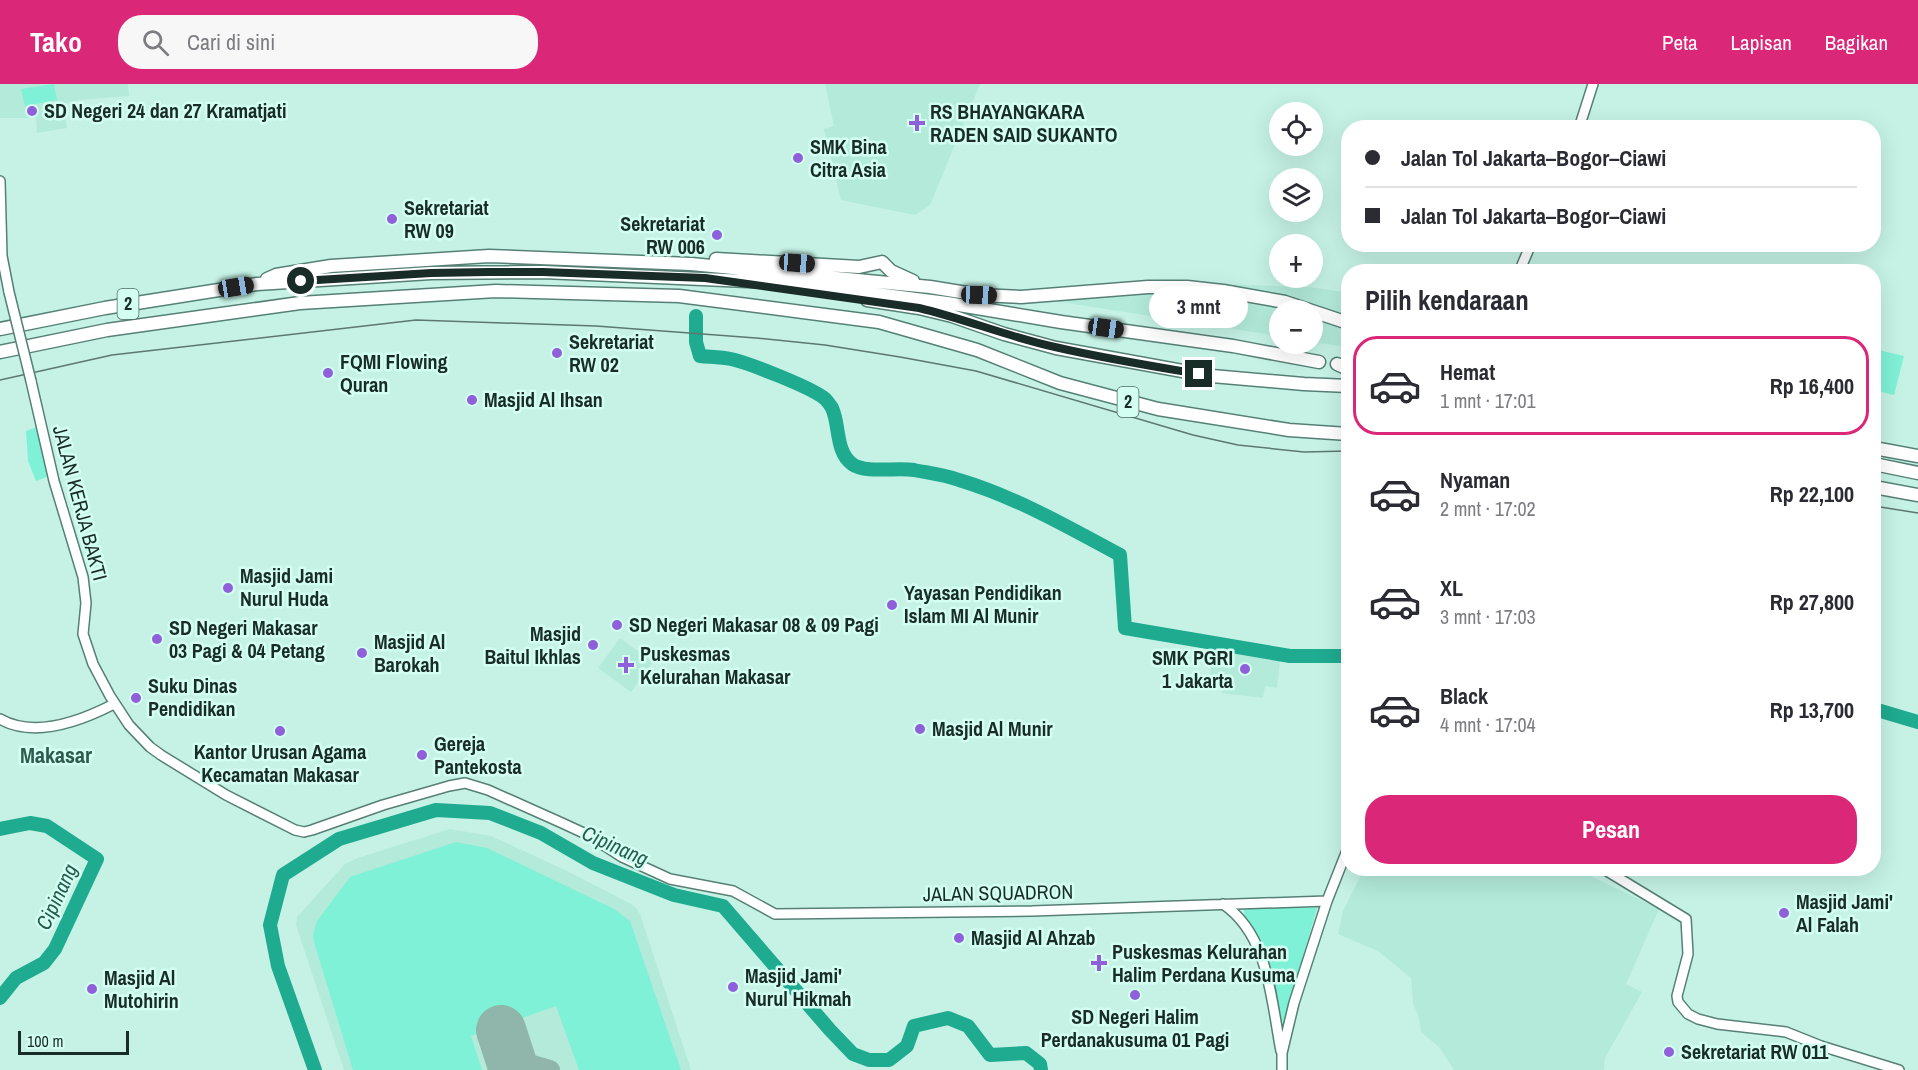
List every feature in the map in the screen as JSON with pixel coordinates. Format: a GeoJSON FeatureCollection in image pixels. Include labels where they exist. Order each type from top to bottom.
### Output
{"type":"FeatureCollection","features":[{"type":"Feature","properties":{"kind":"highway"},"geometry":{"type":"LineString","coordinates":[[257,284],[276,275],[331,266],[489,256],[691,264],[930,287],[979,295],[1021,297],[1148,287],[1187,287],[1285,302],[1341,321]]}},
{"type":"Feature","properties":{"kind":"highway"},"geometry":{"type":"LineString","coordinates":[[691,264],[706,259],[859,267],[882,262],[891,272],[930,287]]}},
{"type":"Feature","properties":{"kind":"highway","name":"2"},"geometry":{"type":"LineString","coordinates":[[0,329],[105,308],[257,284],[431,273],[543,272],[791,283],[895,296],[1233,346],[1319,362]]}},
{"type":"Feature","properties":{"kind":"highway","name":"2"},"geometry":{"type":"LineString","coordinates":[[705,278],[919,308],[1056,348],[1199,374]]}},
{"type":"Feature","properties":{"kind":"highway","name":"2"},"geometry":{"type":"LineString","coordinates":[[0,352],[107,330],[300,303],[496,291],[679,296],[801,310],[886,323],[977,350],[1060,382],[1158,409],[1289,430],[1341,434]]}},
{"type":"Feature","properties":{"kind":"highway"},"geometry":{"type":"LineString","coordinates":[[1212,376],[1341,385]]}},
{"type":"Feature","properties":{"kind":"highway"},"geometry":{"type":"LineString","coordinates":[[1881,449],[1918,456]]}},
{"type":"Feature","properties":{"kind":"highway"},"geometry":{"type":"LineString","coordinates":[[1881,465],[1918,473]]}},
{"type":"Feature","properties":{"kind":"highway"},"geometry":{"type":"LineString","coordinates":[[1881,488],[1918,495]]}},
{"type":"Feature","properties":{"kind":"street"},"geometry":{"type":"LineString","coordinates":[[1582,120],[1593,84]]}},
{"type":"Feature","properties":{"kind":"street","name":"JALAN KERJA BAKTI"},"geometry":{"type":"LineString","coordinates":[[0,181],[2,256],[54,481],[83,577],[86,591],[83,634],[93,664],[114,704],[129,725],[150,747],[226,795],[295,830],[304,832],[383,805],[394,804],[465,783],[488,790],[562,823],[622,857],[670,879],[733,891],[775,914]]}},
{"type":"Feature","properties":{"kind":"street"},"geometry":{"type":"LineString","coordinates":[[0,718],[10,725],[24,729],[37,728],[78,720],[114,704]]}},
{"type":"Feature","properties":{"kind":"street"},"geometry":{"type":"LineString","coordinates":[[1281,1053],[1294,1003],[1341,866]]}},
{"type":"Feature","properties":{"kind":"street"},"geometry":{"type":"LineString","coordinates":[[1615,876],[1687,921],[1688,954],[1677,996],[1678,1002],[1688,1014],[1717,1024],[1786,1032],[1899,1070]]}},
{"type":"Feature","properties":{"kind":"street","name":"JALAN SQUADRON"},"geometry":{"type":"LineString","coordinates":[[775,914],[1032,911],[1327,902]]}},
{"type":"Feature","properties":{"kind":"street"},"geometry":{"type":"LineString","coordinates":[[1222,904],[1235,912],[1256,942],[1262,958],[1281,1053],[1282,1070]]}},
{"type":"Feature","properties":{"kind":"shaded area","name":"SD Negeri 24 dan 27 Kramatjati"},"geometry":{"type":"Polygon","coordinates":[[[0,84],[128,84],[129,96],[80,100],[63,104],[67,128],[37,133],[36,118],[0,118],[0,84]]]}},
{"type":"Feature","properties":{"kind":"shaded area"},"geometry":{"type":"Polygon","coordinates":[[[825,84],[980,84],[930,205],[915,215],[841,200],[824,129],[834,126],[825,84]]]}},
{"type":"Feature","properties":{"kind":"shaded area"},"geometry":{"type":"Polygon","coordinates":[[[1213,284],[1269,286],[1269,288],[1316,288],[1341,292],[1341,346],[1323,343],[1323,300],[1269,300],[1269,334],[1009,294],[1213,284]]]}},
{"type":"Feature","properties":{"kind":"shaded area","name":"Puskesmas Kelurahan Makasar"},"geometry":{"type":"Polygon","coordinates":[[[620,638],[653,662],[631,692],[598,668],[620,638]]]}},
{"type":"Feature","properties":{"kind":"shaded area","name":"SMK PGRI 1 Jakarta"},"geometry":{"type":"Polygon","coordinates":[[[1213,651],[1280,660],[1277,688],[1265,686],[1263,698],[1222,693],[1223,679],[1210,677],[1213,651]]]}},
{"type":"Feature","properties":{"kind":"shaded area"},"geometry":{"type":"Polygon","coordinates":[[[450,829],[491,836],[569,872],[636,908],[640,914],[691,1070],[344,1070],[296,925],[297,917],[345,864],[450,829]]]}},
{"type":"Feature","properties":{"kind":"shaded area"},"geometry":{"type":"Polygon","coordinates":[[[1360,876],[1591,876],[1659,909],[1626,984],[1642,992],[1605,1058],[1604,1070],[1454,1070],[1440,1048],[1421,1032],[1413,1003],[1411,978],[1378,951],[1338,934],[1343,911],[1360,876]]]}},
{"type":"Feature","properties":{"kind":"green space"},"geometry":{"type":"Polygon","coordinates":[[[54,84],[57,100],[25,106],[21,89],[54,84]]]}},
{"type":"Feature","properties":{"kind":"green space"},"geometry":{"type":"Polygon","coordinates":[[[1881,351],[1904,356],[1894,395],[1881,392],[1881,351]]]}},
{"type":"Feature","properties":{"kind":"green space"},"geometry":{"type":"Polygon","coordinates":[[[37,427],[49,476],[36,481],[28,461],[26,431],[37,427]]]}},
{"type":"Feature","properties":{"kind":"green space"},"geometry":{"type":"Polygon","coordinates":[[[456,842],[487,848],[614,909],[630,921],[681,1070],[579,1070],[556,1006],[471,1036],[482,1070],[353,1070],[314,942],[313,935],[317,921],[350,877],[456,842]]]}},
{"type":"Feature","properties":{"kind":"green space"},"geometry":{"type":"Polygon","coordinates":[[[1248,905],[1317,908],[1283,1027],[1279,1027],[1266,950],[1248,923],[1245,914],[1244,909],[1248,905]]]}},
{"type":"Feature","properties":{"kind":"waterway"},"geometry":{"type":"LineString","coordinates":[[696,316],[696,342],[700,356],[731,359],[751,365],[817,393],[825,399],[832,408],[840,445],[852,464],[873,470],[914,470],[980,487],[1041,513],[1120,555],[1125,628],[1290,656],[1341,656]]}},
{"type":"Feature","properties":{"kind":"waterway"},"geometry":{"type":"LineString","coordinates":[[1881,711],[1918,722]]}},
{"type":"Feature","properties":{"kind":"waterway","name":"Cipinang"},"geometry":{"type":"LineString","coordinates":[[315,1070],[278,966],[270,925],[283,875],[339,839],[436,810],[490,813],[541,833],[593,863],[674,895],[723,906],[853,1054],[869,1060],[889,1060],[907,1046],[914,1026],[948,1018],[968,1026],[990,1055],[1026,1053],[1040,1064],[1041,1070]]}},
{"type":"Feature","properties":{"kind":"waterway","name":"Cipinang"},"geometry":{"type":"LineString","coordinates":[[0,829],[30,823],[47,826],[97,859],[55,949],[44,963],[16,978],[0,998]]}},
{"type":"Feature","properties":{"kind":"taxiway"},"geometry":{"type":"LineString","coordinates":[[520,1070],[533,1065],[550,1070]]}},
{"type":"Feature","properties":{"kind":"runway"},"geometry":{"type":"LineString","coordinates":[[501,1030],[514,1070]]}},
{"type":"Feature","properties":{"kind":"tram line"},"geometry":{"type":"LineString","coordinates":[[0,380],[112,355],[416,320],[596,326],[825,345],[900,357],[976,371],[1193,435],[1238,445],[1304,452],[1341,451]]}},
{"type":"Feature","properties":{"kind":"tram line"},"geometry":{"type":"LineString","coordinates":[[1881,507],[1918,513]]}},
{"type":"Feature","properties":{"kind":"place","name":"SD Negeri 24 dan 27 Kramatjati"},"geometry":{"type":"Point","coordinates":[32,111]}},
{"type":"Feature","properties":{"kind":"place","name":"RS BHAYANGKARA RADEN SAID SUKANTO"},"geometry":{"type":"Point","coordinates":[917,123]}},
{"type":"Feature","properties":{"kind":"place","name":"SMK Bina Citra Asia"},"geometry":{"type":"Point","coordinates":[798,158]}},
{"type":"Feature","properties":{"kind":"place","name":"Sekretariat RW 09"},"geometry":{"type":"Point","coordinates":[392,219]}},
{"type":"Feature","properties":{"kind":"place","name":"Sekretariat RW 006"},"geometry":{"type":"Point","coordinates":[717,235]}},
{"type":"Feature","properties":{"kind":"place","name":"Sekretariat RW 02"},"geometry":{"type":"Point","coordinates":[557,353]}},
{"type":"Feature","properties":{"kind":"place","name":"FQMI Flowing Quran"},"geometry":{"type":"Point","coordinates":[328,373]}},
{"type":"Feature","properties":{"kind":"place","name":"Masjid Al Ihsan"},"geometry":{"type":"Point","coordinates":[472,400]}},
{"type":"Feature","properties":{"kind":"place","name":"Masjid Jami Nurul Huda"},"geometry":{"type":"Point","coordinates":[228,588]}},
{"type":"Feature","properties":{"kind":"place","name":"Yayasan Pendidikan Islam MI Al Munir"},"geometry":{"type":"Point","coordinates":[892,605]}},
{"type":"Feature","properties":{"kind":"place","name":"SD Negeri Makasar 08 & 09 Pagi"},"geometry":{"type":"Point","coordinates":[617,625]}},
{"type":"Feature","properties":{"kind":"place","name":"SD Negeri Makasar 03 Pagi & 04 Petang"},"geometry":{"type":"Point","coordinates":[157,639]}},
{"type":"Feature","properties":{"kind":"place","name":"Masjid Baitul Ikhlas"},"geometry":{"type":"Point","coordinates":[593,645]}},
{"type":"Feature","properties":{"kind":"place","name":"Masjid Al Barokah"},"geometry":{"type":"Point","coordinates":[362,653]}},
{"type":"Feature","properties":{"kind":"place","name":"Puskesmas Kelurahan Makasar"},"geometry":{"type":"Point","coordinates":[626,665]}},
{"type":"Feature","properties":{"kind":"place","name":"SMK PGRI 1 Jakarta"},"geometry":{"type":"Point","coordinates":[1245,669]}},
{"type":"Feature","properties":{"kind":"place","name":"Suku Dinas Pendidikan"},"geometry":{"type":"Point","coordinates":[136,698]}},
{"type":"Feature","properties":{"kind":"place","name":"Masjid Al Munir"},"geometry":{"type":"Point","coordinates":[920,729]}},
{"type":"Feature","properties":{"kind":"place","name":"Kantor Urusan Agama Kecamatan Makasar"},"geometry":{"type":"Point","coordinates":[280,731]}},
{"type":"Feature","properties":{"kind":"place","name":"Gereja Pantekosta"},"geometry":{"type":"Point","coordinates":[422,755]}},
{"type":"Feature","properties":{"kind":"place","name":"Masjid Jami' Al Falah"},"geometry":{"type":"Point","coordinates":[1784,913]}},
{"type":"Feature","properties":{"kind":"place","name":"Masjid Al Ahzab"},"geometry":{"type":"Point","coordinates":[959,938]}},
{"type":"Feature","properties":{"kind":"place","name":"Puskesmas Kelurahan Halim Perdana Kusuma"},"geometry":{"type":"Point","coordinates":[1099,963]}},
{"type":"Feature","properties":{"kind":"place","name":"Masjid Jami' Nurul Hikmah"},"geometry":{"type":"Point","coordinates":[733,987]}},
{"type":"Feature","properties":{"kind":"place","name":"Masjid Al Mutohirin"},"geometry":{"type":"Point","coordinates":[92,989]}},
{"type":"Feature","properties":{"kind":"place","name":"SD Negeri Halim Perdanakusuma 01 Pagi"},"geometry":{"type":"Point","coordinates":[1135,995]}},
{"type":"Feature","properties":{"kind":"place","name":"Sekretariat RW 011"},"geometry":{"type":"Point","coordinates":[1669,1052]}},
{"type":"Feature","properties":{"kind":"district","name":"Makasar"},"geometry":{"type":"Point","coordinates":[56,755]}},
{"type":"Feature","properties":{"kind":"route"},"geometry":{"type":"LineString","coordinates":[[301,281],[488,272],[705,278],[919,308],[1056,348],[1199,374]]}}]}
